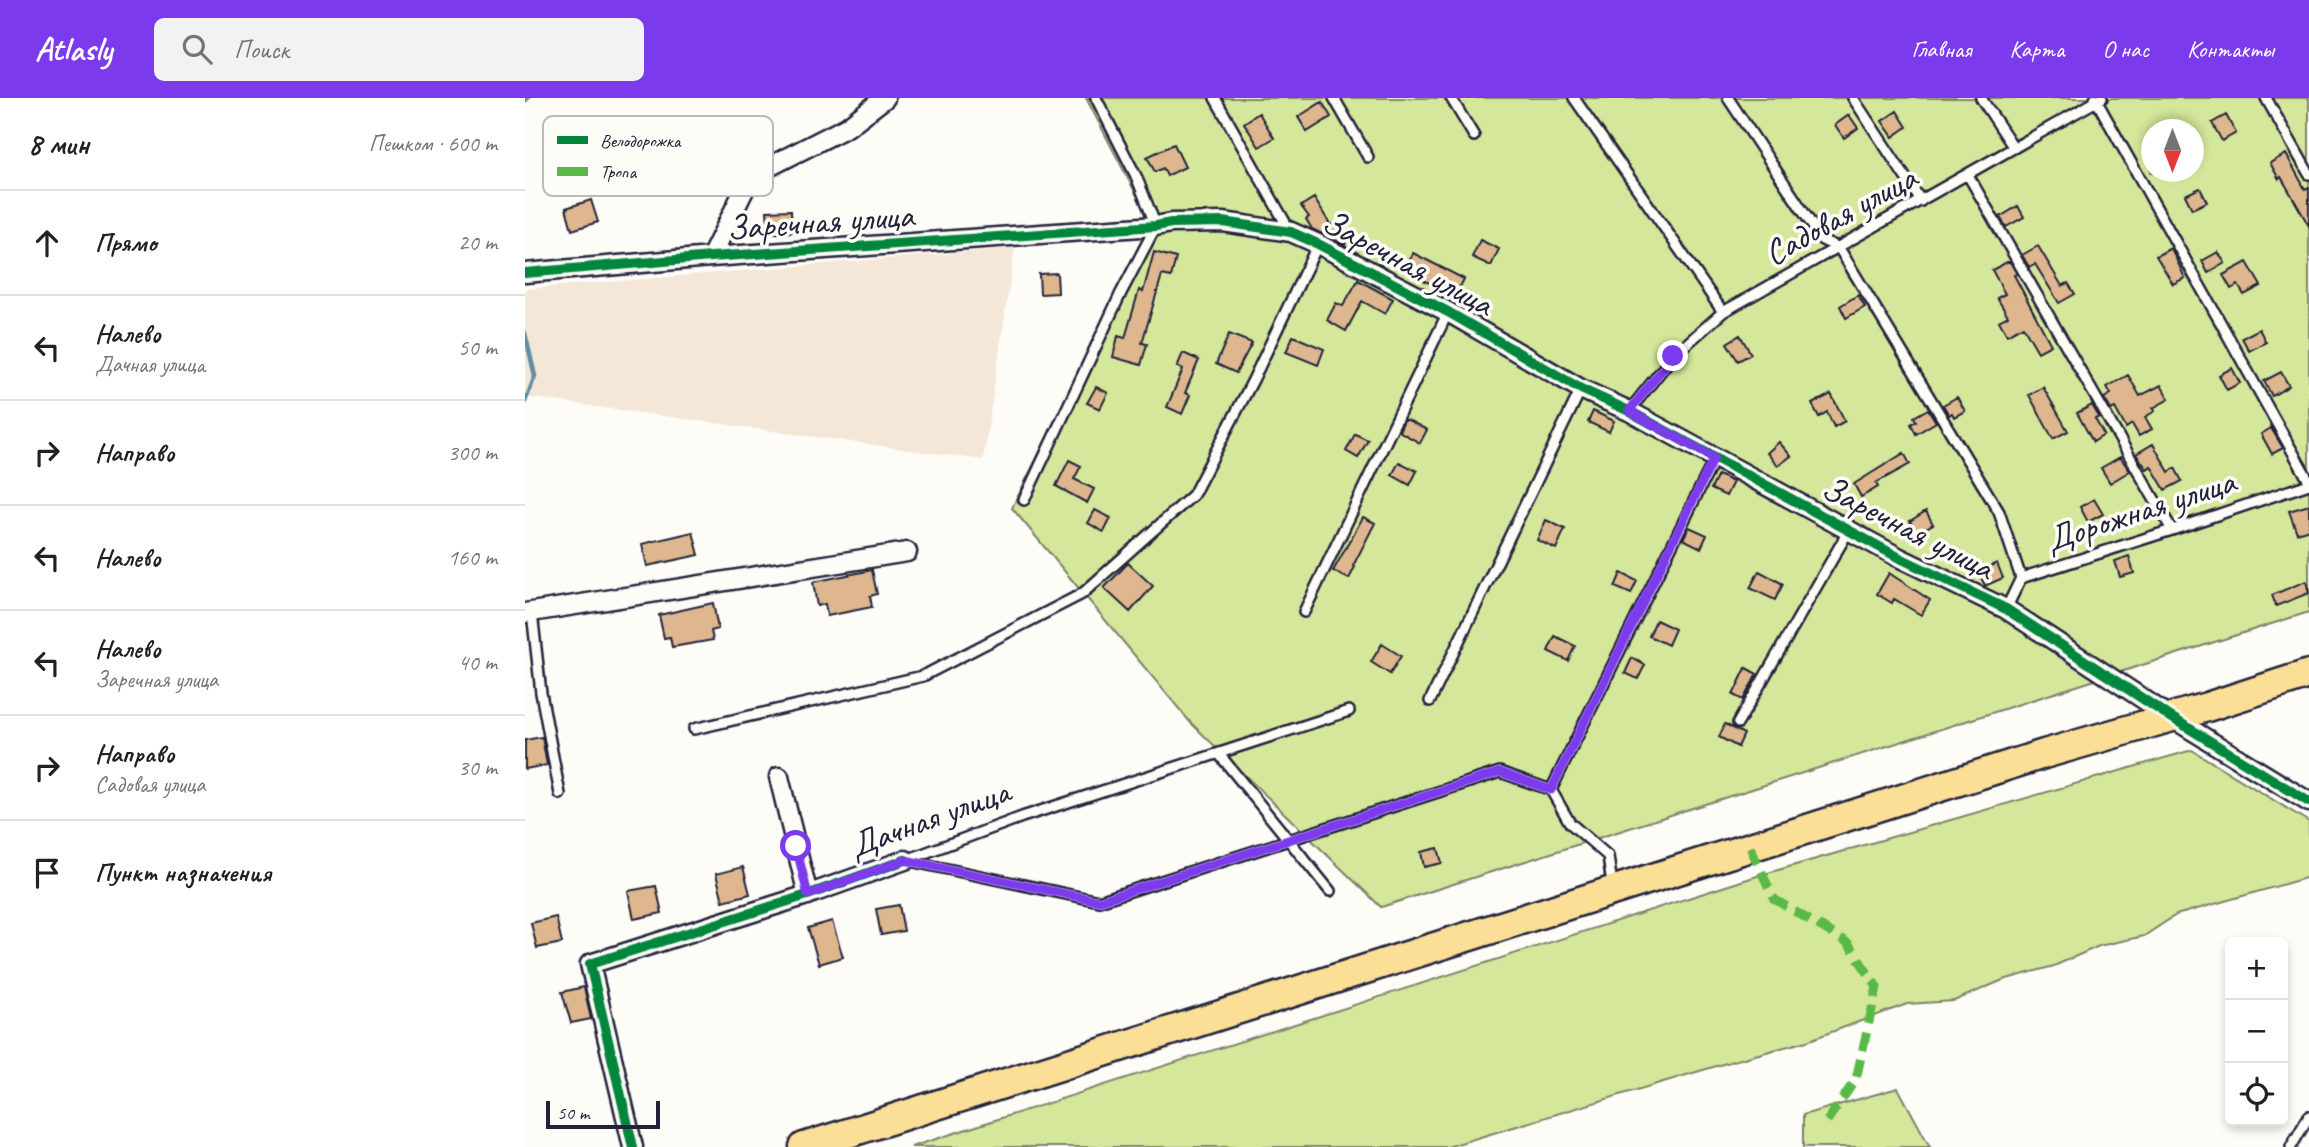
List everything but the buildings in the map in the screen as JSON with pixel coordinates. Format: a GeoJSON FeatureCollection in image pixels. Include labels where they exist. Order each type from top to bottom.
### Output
{"type":"FeatureCollection","features":[{"type":"Feature","properties":{"kind":"main road"},"geometry":{"type":"LineString","coordinates":[[804,1147],[2044,754],[2207,707],[2309,674]]}},
{"type":"Feature","properties":{"kind":"street"},"geometry":{"type":"LineString","coordinates":[[773,165],[848,127],[885,98]]}},
{"type":"Feature","properties":{"kind":"street"},"geometry":{"type":"LineString","coordinates":[[711,257],[741,196]]}},
{"type":"Feature","properties":{"kind":"street","name":"Заречная улица"},"geometry":{"type":"LineString","coordinates":[[525,273],[1171,223],[1223,222],[1291,232],[1448,312],[1581,389],[1629,411],[1898,557],[2006,609],[2169,716],[2309,802]]}},
{"type":"Feature","properties":{"kind":"street"},"geometry":{"type":"LineString","coordinates":[[528,613],[907,552]]}},
{"type":"Feature","properties":{"kind":"street"},"geometry":{"type":"LineString","coordinates":[[779,777],[808,895]]}},
{"type":"Feature","properties":{"kind":"street","name":"Дачная улица"},"geometry":{"type":"LineString","coordinates":[[633,1147],[590,964],[808,895],[905,860]]}},
{"type":"Feature","properties":{"kind":"lane"},"geometry":{"type":"LineString","coordinates":[[1024,500],[1121,293],[1156,226],[1136,176],[1096,98]]}},
{"type":"Feature","properties":{"kind":"lane"},"geometry":{"type":"LineString","coordinates":[[1215,98],[1291,232]]}},
{"type":"Feature","properties":{"kind":"lane"},"geometry":{"type":"LineString","coordinates":[[1334,98],[1368,157]]}},
{"type":"Feature","properties":{"kind":"lane"},"geometry":{"type":"LineString","coordinates":[[1451,98],[1474,136]]}},
{"type":"Feature","properties":{"kind":"lane"},"geometry":{"type":"LineString","coordinates":[[1574,98],[1723,312]]}},
{"type":"Feature","properties":{"kind":"lane"},"geometry":{"type":"LineString","coordinates":[[1728,98],[1822,240],[1839,248],[1999,512],[2021,578]]}},
{"type":"Feature","properties":{"kind":"lane"},"geometry":{"type":"LineString","coordinates":[[1853,98],[1921,201]]}},
{"type":"Feature","properties":{"kind":"lane"},"geometry":{"type":"LineString","coordinates":[[1980,98],[2014,148]]}},
{"type":"Feature","properties":{"kind":"lane"},"geometry":{"type":"LineString","coordinates":[[2266,98],[2309,174]]}},
{"type":"Feature","properties":{"kind":"lane"},"geometry":{"type":"LineString","coordinates":[[2098,99],[2309,482]]}},
{"type":"Feature","properties":{"kind":"lane","name":"Садовая улица"},"geometry":{"type":"LineString","coordinates":[[1629,411],[1673,356],[1723,312],[2098,99]]}},
{"type":"Feature","properties":{"kind":"lane"},"geometry":{"type":"LineString","coordinates":[[1968,175],[2172,530]]}},
{"type":"Feature","properties":{"kind":"lane"},"geometry":{"type":"LineString","coordinates":[[694,729],[923,676],[1082,594],[1193,495],[1253,380],[1318,244]]}},
{"type":"Feature","properties":{"kind":"lane"},"geometry":{"type":"LineString","coordinates":[[1304,611],[1448,312]]}},
{"type":"Feature","properties":{"kind":"lane"},"geometry":{"type":"LineString","coordinates":[[1430,701],[1581,389]]}},
{"type":"Feature","properties":{"kind":"lane"},"geometry":{"type":"LineString","coordinates":[[1551,790],[1714,458]]}},
{"type":"Feature","properties":{"kind":"lane","name":"Дорожная улица"},"geometry":{"type":"LineString","coordinates":[[2006,609],[2021,578],[2172,530],[2309,482]]}},
{"type":"Feature","properties":{"kind":"lane"},"geometry":{"type":"LineString","coordinates":[[1738,723],[1850,529]]}},
{"type":"Feature","properties":{"kind":"lane"},"geometry":{"type":"LineString","coordinates":[[528,613],[560,794]]}},
{"type":"Feature","properties":{"kind":"lane","name":"Дачная улица"},"geometry":{"type":"LineString","coordinates":[[905,860],[1022,817],[1349,710]]}},
{"type":"Feature","properties":{"kind":"lane"},"geometry":{"type":"LineString","coordinates":[[1219,754],[1330,891]]}},
{"type":"Feature","properties":{"kind":"lane"},"geometry":{"type":"LineString","coordinates":[[905,860],[1099,901],[1500,772],[1551,790],[1570,823],[1608,856],[1613,891]]}},
{"type":"Feature","properties":{"kind":"lane"},"geometry":{"type":"LineString","coordinates":[[2291,1147],[2309,1116]]}},
{"type":"Feature","properties":{"kind":"shaded area"},"geometry":{"type":"Polygon","coordinates":[[[1015,248],[983,460],[525,397],[525,289],[1015,248]]]}},
{"type":"Feature","properties":{"kind":"green space"},"geometry":{"type":"Polygon","coordinates":[[[1086,98],[2309,98],[2309,612],[1381,907],[1190,722],[1012,508],[1140,249],[1146,213],[1086,98]]]}},
{"type":"Feature","properties":{"kind":"green space"},"geometry":{"type":"Polygon","coordinates":[[[2192,750],[2309,822],[2309,877],[2176,915],[2144,936],[2099,946],[2054,966],[2003,980],[1954,1001],[1907,1004],[1807,1041],[1447,1147],[911,1147],[1754,877],[2192,750]]]}},
{"type":"Feature","properties":{"kind":"green space"},"geometry":{"type":"Polygon","coordinates":[[[1898,1088],[1930,1147],[1803,1147],[1803,1115],[1898,1088]]]}},
{"type":"Feature","properties":{"kind":"waterway"},"geometry":{"type":"LineString","coordinates":[[525,101],[528,98]]}},
{"type":"Feature","properties":{"kind":"waterway"},"geometry":{"type":"LineString","coordinates":[[525,333],[535,376],[525,402]]}},
{"type":"Feature","properties":{"kind":"marked path"},"geometry":{"type":"LineString","coordinates":[[1750,847],[1774,899],[1848,943],[1877,987],[1856,1079],[1827,1121]]}},
{"type":"Feature","properties":{"kind":"cycle path"},"geometry":{"type":"LineString","coordinates":[[525,273],[1171,223],[1223,222],[1291,232],[1448,312],[1581,389],[1629,411],[1898,557],[2006,609],[2169,716],[2309,802]]}},
{"type":"Feature","properties":{"kind":"cycle path"},"geometry":{"type":"LineString","coordinates":[[633,1147],[590,964],[804,896],[905,860]]}},
{"type":"Feature","properties":{"kind":"route"},"geometry":{"type":"LineString","coordinates":[[796,846],[808,895],[905,860],[1099,901],[1500,772],[1551,790],[1714,458],[1629,411],[1673,356]]}}]}
